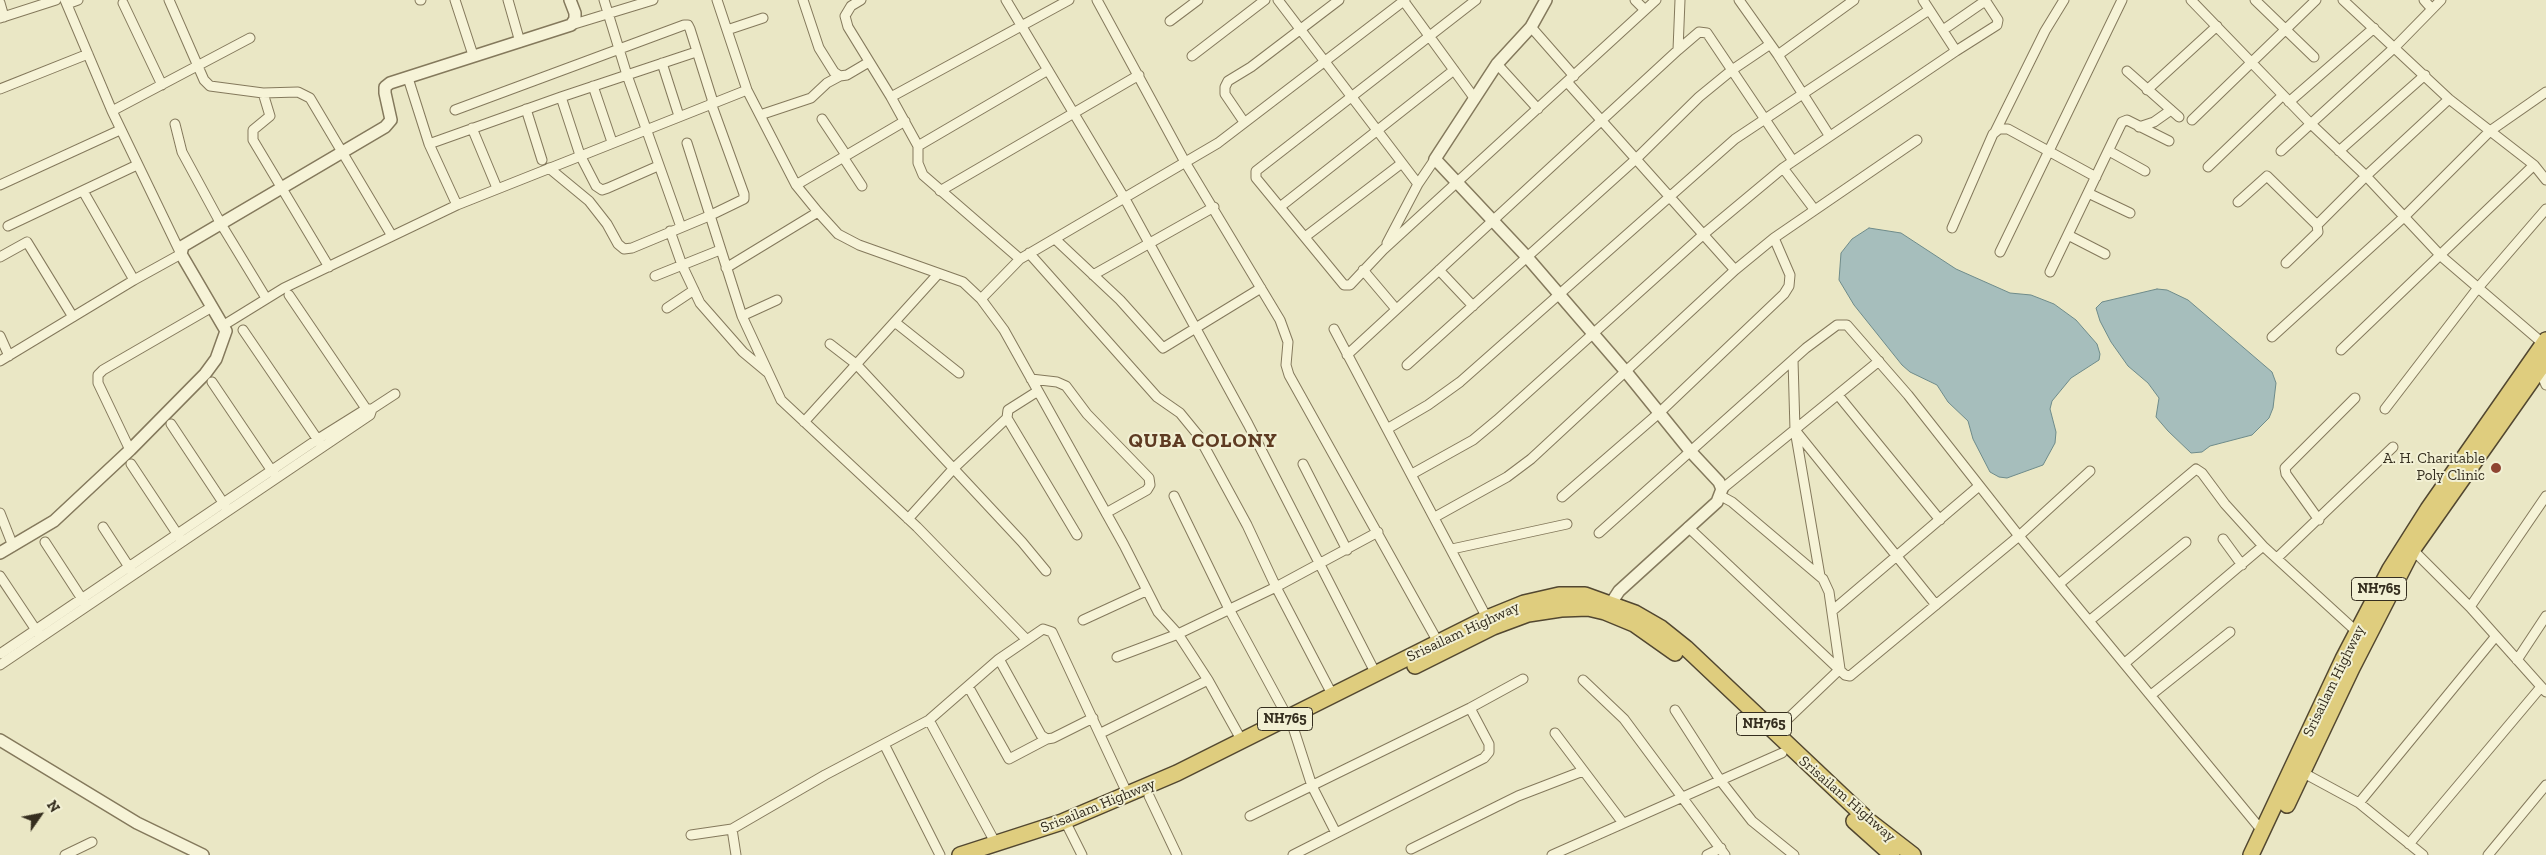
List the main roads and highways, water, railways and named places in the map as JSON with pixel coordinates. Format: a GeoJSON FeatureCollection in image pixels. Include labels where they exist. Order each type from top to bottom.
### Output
{"type":"FeatureCollection","features":[{"type":"Feature","properties":{"kind":"highway","name":"Srisailam Highway"},"geometry":{"type":"LineString","coordinates":[[2251,855],[2352,668],[2410,546],[2545,344]]}},
{"type":"Feature","properties":{"kind":"highway","name":"Srisailam Highway"},"geometry":{"type":"LineString","coordinates":[[2261,855],[2357,632],[2390,569],[2410,546],[2542,365]]}},
{"type":"Feature","properties":{"kind":"highway","name":"Srisailam Highway"},"geometry":{"type":"LineString","coordinates":[[1068,825],[1242,740],[1290,722],[1333,696],[1487,618],[1524,604],[1559,595],[1585,595],[1634,624],[1692,665],[1782,753],[1892,855]]}},
{"type":"Feature","properties":{"kind":"highway","name":"Srisailam Highway"},"geometry":{"type":"LineString","coordinates":[[960,855],[995,849],[1149,796],[1290,722],[1493,627],[1528,614],[1561,609],[1607,608],[1635,613],[1660,628],[1686,648],[1773,733],[1869,821],[1913,855]]}},
{"type":"Feature","properties":{"kind":"water"},"geometry":{"type":"Polygon","coordinates":[[[1869,228],[1901,233],[1956,269],[2010,293],[2031,295],[2054,304],[2076,320],[2097,344],[2100,354],[2099,360],[2071,378],[2052,401],[2050,409],[2056,432],[2055,443],[2043,465],[2007,478],[1999,477],[1990,472],[1973,439],[1968,421],[1948,402],[1937,385],[1910,372],[1902,365],[1854,305],[1839,280],[1841,253],[1852,239],[1869,228]]]}},
{"type":"Feature","properties":{"kind":"water"},"geometry":{"type":"Polygon","coordinates":[[[2157,289],[2167,290],[2188,300],[2272,372],[2276,383],[2273,408],[2269,418],[2252,435],[2210,446],[2202,452],[2191,453],[2156,417],[2159,398],[2148,383],[2128,366],[2111,342],[2100,321],[2096,308],[2102,302],[2157,289]]]}},
{"type":"Feature","properties":{"kind":"place","name":"A. H. Charitable Poly Clinic"},"geometry":{"type":"Point","coordinates":[2496,468]}},
{"type":"Feature","properties":{"kind":"district","name":"QUBA COLONY"},"geometry":{"type":"Point","coordinates":[1203,441]}}]}
